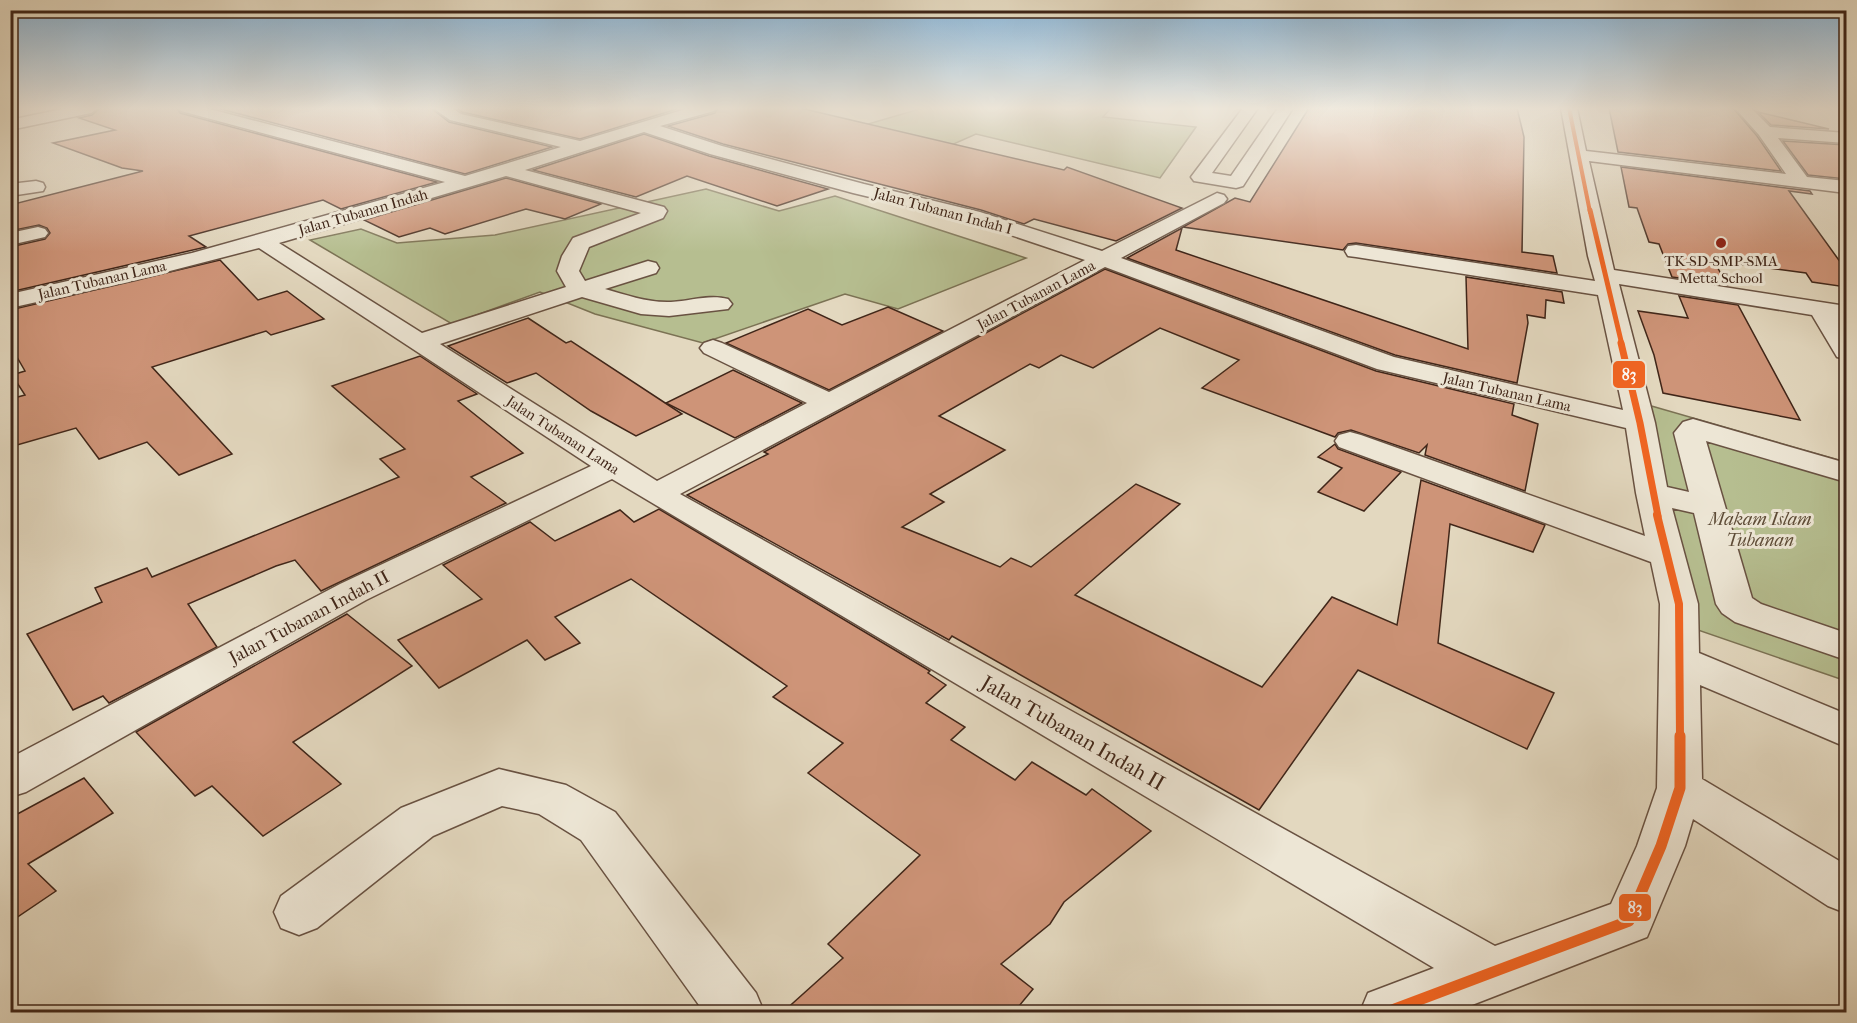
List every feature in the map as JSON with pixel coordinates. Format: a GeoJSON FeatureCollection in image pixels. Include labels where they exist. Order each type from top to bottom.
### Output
{"type":"FeatureCollection","features":[{"type":"Feature","properties":{"kind":"street","name":"Jalan Tubanan Indah"},"geometry":{"type":"LineString","coordinates":[[366,156],[465,182]]}},
{"type":"Feature","properties":{"kind":"street","name":"Jalan Tubanan Indah"},"geometry":{"type":"LineString","coordinates":[[262,241],[550,156]]}},
{"type":"Feature","properties":{"kind":"street","name":"Jalan Tubanan Indah I"},"geometry":{"type":"LineString","coordinates":[[737,156],[860,189],[973,216],[1104,259]]}},
{"type":"Feature","properties":{"kind":"street"},"geometry":{"type":"LineString","coordinates":[[1216,156],[1200,177],[1236,182],[1254,156]]}},
{"type":"Feature","properties":{"kind":"street"},"geometry":{"type":"LineString","coordinates":[[1388,1012],[1629,921],[1661,846],[1680,788],[1679,604],[1652,493],[1640,423],[1599,256],[1580,156]]}},
{"type":"Feature","properties":{"kind":"street"},"geometry":{"type":"LineString","coordinates":[[1586,156],[1846,187]]}},
{"type":"Feature","properties":{"kind":"street"},"geometry":{"type":"LineString","coordinates":[[1782,156],[1801,182]]}},
{"type":"Feature","properties":{"kind":"street"},"geometry":{"type":"LineString","coordinates":[[506,170],[657,211],[656,214],[581,243],[568,271],[579,289],[641,307],[669,309],[720,304]]}},
{"type":"Feature","properties":{"kind":"street"},"geometry":{"type":"LineString","coordinates":[[10,190],[36,187]]}},
{"type":"Feature","properties":{"kind":"street","name":"Jalan Tubanan Lama"},"geometry":{"type":"LineString","coordinates":[[10,301],[161,267],[262,241],[656,494],[1217,199]]}},
{"type":"Feature","properties":{"kind":"street"},"geometry":{"type":"LineString","coordinates":[[10,240],[38,232]]}},
{"type":"Feature","properties":{"kind":"street"},"geometry":{"type":"LineString","coordinates":[[1356,251],[1846,313]]}},
{"type":"Feature","properties":{"kind":"street","name":"Jalan Tubanan Lama"},"geometry":{"type":"LineString","coordinates":[[1104,259],[1386,363],[1640,423]]}},
{"type":"Feature","properties":{"kind":"street"},"geometry":{"type":"LineString","coordinates":[[419,342],[648,268]]}},
{"type":"Feature","properties":{"kind":"street"},"geometry":{"type":"LineString","coordinates":[[1821,309],[1846,351]]}},
{"type":"Feature","properties":{"kind":"street"},"geometry":{"type":"LineString","coordinates":[[713,348],[830,403]]}},
{"type":"Feature","properties":{"kind":"street"},"geometry":{"type":"LineString","coordinates":[[1846,473],[1693,428],[1689,433],[1735,604],[1748,613],[1846,647]]}},
{"type":"Feature","properties":{"kind":"street"},"geometry":{"type":"LineString","coordinates":[[1350,441],[1666,555]]}},
{"type":"Feature","properties":{"kind":"street","name":"Jalan Tubanan Indah II"},"geometry":{"type":"LineString","coordinates":[[10,779],[353,592],[613,467]]}},
{"type":"Feature","properties":{"kind":"street"},"geometry":{"type":"LineString","coordinates":[[1652,493],[1710,507]]}},
{"type":"Feature","properties":{"kind":"street","name":"Jalan Tubanan Indah II"},"geometry":{"type":"LineString","coordinates":[[656,494],[1490,972]]}},
{"type":"Feature","properties":{"kind":"street"},"geometry":{"type":"LineString","coordinates":[[1678,660],[1846,731]]}},
{"type":"Feature","properties":{"kind":"street"},"geometry":{"type":"LineString","coordinates":[[299,912],[417,822],[499,787],[550,798],[598,826],[737,1012]]}},
{"type":"Feature","properties":{"kind":"street"},"geometry":{"type":"LineString","coordinates":[[1680,788],[1846,891]]}},
{"type":"Feature","properties":{"kind":"green space"},"geometry":{"type":"Polygon","coordinates":[[[1067,156],[1176,156],[1160,178],[1067,156]]]}},
{"type":"Feature","properties":{"kind":"green space"},"geometry":{"type":"Polygon","coordinates":[[[706,189],[779,211],[835,196],[1026,258],[898,309],[845,294],[703,343],[595,314],[540,292],[452,324],[310,240],[361,229],[397,243],[495,235],[706,189]]]}},
{"type":"Feature","properties":{"kind":"green space","name":"Makam Islam Tubanan"},"geometry":{"type":"Polygon","coordinates":[[[1648,405],[1846,462],[1846,681],[1692,628],[1648,405]]]}},
{"type":"Feature","properties":{"kind":"building"},"geometry":{"type":"Polygon","coordinates":[[[88,156],[339,156],[437,182],[341,209],[323,200],[189,236],[206,247],[10,292],[10,247],[45,239],[50,233],[47,228],[39,225],[10,231],[10,205],[143,171],[122,168],[88,156]]]}},
{"type":"Feature","properties":{"kind":"building"},"geometry":{"type":"Polygon","coordinates":[[[396,156],[524,156],[465,174],[396,156]]]}},
{"type":"Feature","properties":{"kind":"building"},"geometry":{"type":"Polygon","coordinates":[[[577,156],[708,156],[828,189],[777,206],[687,176],[636,197],[533,170],[577,156]]]}},
{"type":"Feature","properties":{"kind":"building"},"geometry":{"type":"Polygon","coordinates":[[[769,156],[1003,156],[1064,170],[1067,167],[1182,208],[1116,241],[1034,219],[1024,224],[981,210],[769,156]]]}},
{"type":"Feature","properties":{"kind":"building"},"geometry":{"type":"Polygon","coordinates":[[[1279,156],[1524,156],[1522,252],[1553,256],[1557,273],[1356,243],[1348,244],[1343,250],[1183,227],[1235,198],[1250,202],[1279,156]]]}},
{"type":"Feature","properties":{"kind":"building"},"geometry":{"type":"Polygon","coordinates":[[[1650,156],[1771,156],[1781,171],[1650,156]]]}},
{"type":"Feature","properties":{"kind":"building"},"geometry":{"type":"Polygon","coordinates":[[[1794,156],[1846,156],[1846,179],[1808,175],[1794,156]]]}},
{"type":"Feature","properties":{"kind":"building"},"geometry":{"type":"Polygon","coordinates":[[[1621,167],[1810,191],[1812,194],[1789,191],[1846,270],[1846,287],[1812,282],[1806,273],[1714,261],[1727,285],[1672,277],[1659,244],[1649,242],[1637,208],[1629,207],[1621,167]]]}},
{"type":"Feature","properties":{"kind":"building"},"geometry":{"type":"Polygon","coordinates":[[[506,178],[601,204],[565,219],[526,209],[445,234],[430,228],[399,237],[364,220],[506,178]]]}},
{"type":"Feature","properties":{"kind":"building"},"geometry":{"type":"Polygon","coordinates":[[[1182,228],[1176,250],[1468,349],[1466,277],[1562,292],[1564,303],[1546,300],[1545,318],[1527,315],[1528,323],[1517,383],[1395,355],[1127,258],[1182,228]]]}},
{"type":"Feature","properties":{"kind":"building"},"geometry":{"type":"Polygon","coordinates":[[[220,260],[258,300],[287,291],[324,319],[271,335],[266,331],[152,367],[232,454],[179,475],[147,442],[99,459],[76,428],[10,447],[10,399],[25,395],[12,375],[25,371],[10,345],[10,310],[220,260]]]}},
{"type":"Feature","properties":{"kind":"building"},"geometry":{"type":"Polygon","coordinates":[[[1105,269],[1376,371],[1514,404],[1512,415],[1538,424],[1525,491],[1425,455],[1427,445],[1419,453],[1351,430],[1338,433],[1335,437],[1202,388],[1239,360],[1160,328],[1093,368],[1061,355],[1039,368],[1030,364],[939,416],[1005,450],[930,494],[944,502],[902,527],[1000,567],[1011,558],[1031,567],[1136,484],[1180,504],[1075,595],[1262,687],[1332,597],[1397,625],[1421,480],[1545,525],[1533,552],[1450,524],[1438,643],[1554,693],[1527,749],[1358,670],[1259,810],[952,636],[949,640],[687,495],[768,454],[764,452],[1105,269]]]}},
{"type":"Feature","properties":{"kind":"building"},"geometry":{"type":"Polygon","coordinates":[[[1679,296],[1738,305],[1800,420],[1663,393],[1654,355],[1638,311],[1688,318],[1679,296]]]}},
{"type":"Feature","properties":{"kind":"building"},"geometry":{"type":"Polygon","coordinates":[[[888,307],[943,331],[829,390],[726,343],[808,309],[842,325],[888,307]]]}},
{"type":"Feature","properties":{"kind":"building"},"geometry":{"type":"Polygon","coordinates":[[[528,318],[566,343],[571,341],[682,414],[636,436],[591,411],[536,373],[507,383],[448,346],[528,318]]]}},
{"type":"Feature","properties":{"kind":"building"},"geometry":{"type":"Polygon","coordinates":[[[420,356],[477,394],[458,401],[523,453],[471,477],[506,503],[321,591],[295,560],[188,604],[217,647],[109,703],[103,696],[73,710],[27,634],[102,602],[95,588],[147,568],[152,577],[399,477],[380,459],[405,449],[332,386],[420,356]]]}},
{"type":"Feature","properties":{"kind":"building"},"geometry":{"type":"Polygon","coordinates":[[[733,370],[802,403],[735,438],[666,403],[733,370]]]}},
{"type":"Feature","properties":{"kind":"building"},"geometry":{"type":"Polygon","coordinates":[[[1335,444],[1338,449],[1401,472],[1364,511],[1318,492],[1342,468],[1318,457],[1335,444]]]}},
{"type":"Feature","properties":{"kind":"building"},"geometry":{"type":"Polygon","coordinates":[[[659,509],[930,671],[928,673],[946,685],[926,703],[965,727],[951,740],[1015,780],[1032,762],[1086,795],[1092,789],[1151,831],[1064,902],[1050,924],[1001,964],[1033,989],[1014,1012],[783,1012],[843,958],[828,944],[920,855],[808,773],[843,743],[773,697],[787,686],[631,579],[555,617],[580,643],[545,660],[527,640],[439,688],[398,640],[482,599],[443,565],[530,522],[555,541],[620,510],[634,522],[659,509]]]}},
{"type":"Feature","properties":{"kind":"building"},"geometry":{"type":"Polygon","coordinates":[[[347,614],[412,666],[293,742],[341,784],[263,836],[212,786],[195,796],[136,732],[347,614]]]}},
{"type":"Feature","properties":{"kind":"building"},"geometry":{"type":"Polygon","coordinates":[[[84,778],[113,813],[28,864],[56,891],[10,922],[10,818],[84,778]]]}},
{"type":"Feature","properties":{"kind":"transit line","name":"83"},"geometry":{"type":"LineString","coordinates":[[1387,1012],[1629,921],[1661,846],[1680,788],[1679,604],[1652,493],[1640,423],[1599,256],[1579,156]]}},
{"type":"Feature","properties":{"kind":"place","name":"TK-SD-SMP-SMA Metta School"},"geometry":{"type":"Point","coordinates":[1721,243]}}]}
